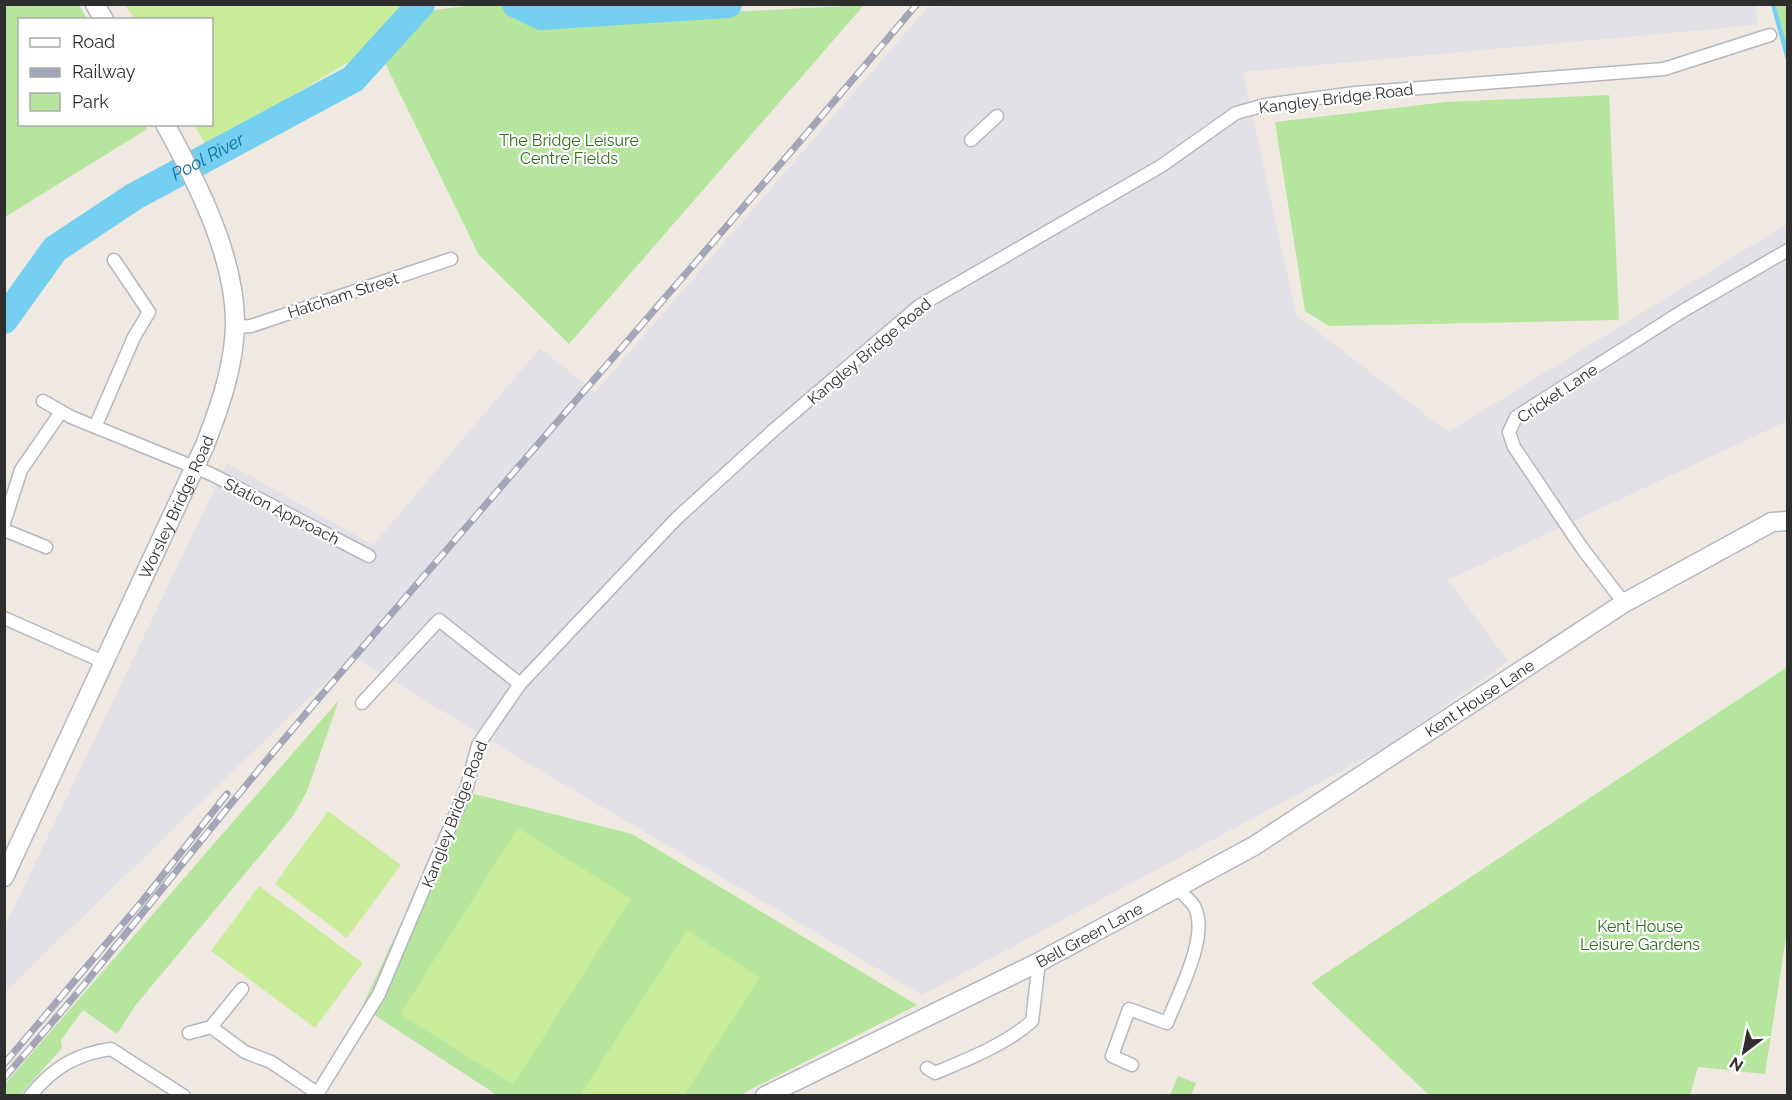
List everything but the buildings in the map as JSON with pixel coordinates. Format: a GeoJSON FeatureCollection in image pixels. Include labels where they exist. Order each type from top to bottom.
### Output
{"type":"FeatureCollection","features":[{"type":"Feature","properties":{"kind":"street"},"geometry":{"type":"LineString","coordinates":[[95,4],[103,18]]}},
{"type":"Feature","properties":{"kind":"street","name":"Kangley Bridge Road"},"geometry":{"type":"LineString","coordinates":[[316,1094],[379,994],[467,787],[478,745],[520,684],[677,518],[776,428],[919,306],[1161,166],[1236,113],[1265,105],[1355,93],[1664,69],[1770,34]]}},
{"type":"Feature","properties":{"kind":"street"},"geometry":{"type":"LineString","coordinates":[[971,140],[997,116]]}},
{"type":"Feature","properties":{"kind":"street","name":"Worsley Bridge Road"},"geometry":{"type":"LineString","coordinates":[[4,877],[106,663],[195,467],[222,400],[235,327],[233,303],[226,269],[193,175],[166,126]]}},
{"type":"Feature","properties":{"kind":"street","name":"Cricket Lane"},"geometry":{"type":"LineString","coordinates":[[1624,603],[1582,548],[1532,475],[1514,447],[1509,432],[1516,417],[1681,312],[1788,250]]}},
{"type":"Feature","properties":{"kind":"street","name":"Hatcham Street"},"geometry":{"type":"LineString","coordinates":[[235,327],[251,326],[451,259]]}},
{"type":"Feature","properties":{"kind":"street"},"geometry":{"type":"LineString","coordinates":[[96,426],[134,337],[149,312],[114,260]]}},
{"type":"Feature","properties":{"kind":"street","name":"Station Approach"},"geometry":{"type":"LineString","coordinates":[[44,401],[61,412],[195,467],[270,502],[369,556]]}},
{"type":"Feature","properties":{"kind":"street"},"geometry":{"type":"LineString","coordinates":[[4,523],[21,470],[61,412]]}},
{"type":"Feature","properties":{"kind":"street","name":"Kent House Lane"},"geometry":{"type":"LineString","coordinates":[[1177,888],[1254,846],[1624,603],[1772,522],[1788,521]]}},
{"type":"Feature","properties":{"kind":"street"},"geometry":{"type":"LineString","coordinates":[[4,530],[46,548]]}},
{"type":"Feature","properties":{"kind":"street"},"geometry":{"type":"LineString","coordinates":[[4,618],[106,663]]}},
{"type":"Feature","properties":{"kind":"street"},"geometry":{"type":"LineString","coordinates":[[362,703],[440,620],[520,684]]}},
{"type":"Feature","properties":{"kind":"street"},"geometry":{"type":"LineString","coordinates":[[1132,1065],[1112,1056],[1129,1009],[1167,1023],[1198,942],[1200,923],[1195,907],[1177,888]]}},
{"type":"Feature","properties":{"kind":"street","name":"Bell Green Lane"},"geometry":{"type":"LineString","coordinates":[[765,1095],[1039,962],[1177,888]]}},
{"type":"Feature","properties":{"kind":"street"},"geometry":{"type":"LineString","coordinates":[[927,1068],[935,1073],[963,1061],[1017,1035],[1032,1021],[1039,962]]}},
{"type":"Feature","properties":{"kind":"street"},"geometry":{"type":"LineString","coordinates":[[189,1033],[211,1027],[242,989]]}},
{"type":"Feature","properties":{"kind":"street"},"geometry":{"type":"LineString","coordinates":[[211,1027],[245,1052],[271,1062],[316,1094]]}},
{"type":"Feature","properties":{"kind":"street"},"geometry":{"type":"LineString","coordinates":[[30,1095],[54,1069],[88,1052],[111,1049],[184,1095]]}},
{"type":"Feature","properties":{"kind":"shaded area"},"geometry":{"type":"Polygon","coordinates":[[[975,4],[1756,5],[1757,25],[1243,72],[1296,315],[1448,432],[1787,224],[1787,421],[1448,580],[1508,661],[1390,745],[922,995],[543,772],[352,656],[5,992],[4,928],[227,463],[373,545],[540,348],[595,392],[927,8],[975,4]]]}},
{"type":"Feature","properties":{"kind":"green space"},"geometry":{"type":"Polygon","coordinates":[[[5,4],[79,5],[86,18],[18,18],[18,126],[145,126],[147,129],[5,217],[5,4]]]}},
{"type":"Feature","properties":{"kind":"green space"},"geometry":{"type":"Polygon","coordinates":[[[125,5],[410,5],[386,24],[362,54],[207,147],[195,126],[213,126],[213,18],[133,18],[125,5]]]}},
{"type":"Feature","properties":{"kind":"green space","name":"The Bridge Leisure Centre Fields"},"geometry":{"type":"Polygon","coordinates":[[[474,5],[499,5],[536,22],[864,5],[569,344],[479,255],[384,61],[426,11],[474,5]]]}},
{"type":"Feature","properties":{"kind":"green space"},"geometry":{"type":"Polygon","coordinates":[[[517,5],[672,5],[572,15],[533,11],[517,5]]]}},
{"type":"Feature","properties":{"kind":"green space"},"geometry":{"type":"Polygon","coordinates":[[[1776,5],[1787,5],[1787,52],[1776,5]]]}},
{"type":"Feature","properties":{"kind":"green space"},"geometry":{"type":"Polygon","coordinates":[[[1609,95],[1619,320],[1329,326],[1305,311],[1275,122],[1446,102],[1609,95]]]}},
{"type":"Feature","properties":{"kind":"green space","name":"Kent House Leisure Gardens"},"geometry":{"type":"Polygon","coordinates":[[[1787,667],[1787,931],[1765,1074],[1698,1067],[1690,1095],[1429,1095],[1311,983],[1787,667]]]}},
{"type":"Feature","properties":{"kind":"green space"},"geometry":{"type":"Polygon","coordinates":[[[339,700],[307,791],[293,816],[135,1006],[117,1034],[83,1010],[61,1040],[62,1048],[20,1095],[5,1095],[5,1084],[339,700]]]}},
{"type":"Feature","properties":{"kind":"green space"},"geometry":{"type":"Polygon","coordinates":[[[463,791],[632,834],[917,1005],[738,1096],[497,1095],[362,1007],[463,791]]]}},
{"type":"Feature","properties":{"kind":"green space"},"geometry":{"type":"Polygon","coordinates":[[[328,811],[401,865],[347,938],[275,884],[328,811]]]}},
{"type":"Feature","properties":{"kind":"green space"},"geometry":{"type":"Polygon","coordinates":[[[518,828],[631,899],[513,1085],[400,1014],[518,828]]]}},
{"type":"Feature","properties":{"kind":"green space"},"geometry":{"type":"Polygon","coordinates":[[[259,886],[363,963],[315,1028],[211,951],[259,886]]]}},
{"type":"Feature","properties":{"kind":"green space"},"geometry":{"type":"Polygon","coordinates":[[[687,930],[760,978],[684,1095],[580,1095],[687,930]]]}},
{"type":"Feature","properties":{"kind":"green space"},"geometry":{"type":"Polygon","coordinates":[[[1178,1076],[1196,1083],[1191,1095],[1170,1095],[1178,1076]]]}},
{"type":"Feature","properties":{"kind":"waterway","name":"Pool River"},"geometry":{"type":"LineString","coordinates":[[4,320],[55,249],[135,196],[353,79],[421,4]]}},
{"type":"Feature","properties":{"kind":"waterway","name":"Pool River"},"geometry":{"type":"LineString","coordinates":[[516,4],[541,16],[728,4]]}},
{"type":"Feature","properties":{"kind":"waterway"},"geometry":{"type":"LineString","coordinates":[[1773,4],[1788,59]]}},
{"type":"Feature","properties":{"kind":"railway"},"geometry":{"type":"LineString","coordinates":[[4,1078],[43,1034],[302,718],[917,4]]}},
{"type":"Feature","properties":{"kind":"railway"},"geometry":{"type":"LineString","coordinates":[[4,1064],[144,899],[227,794]]}}]}
